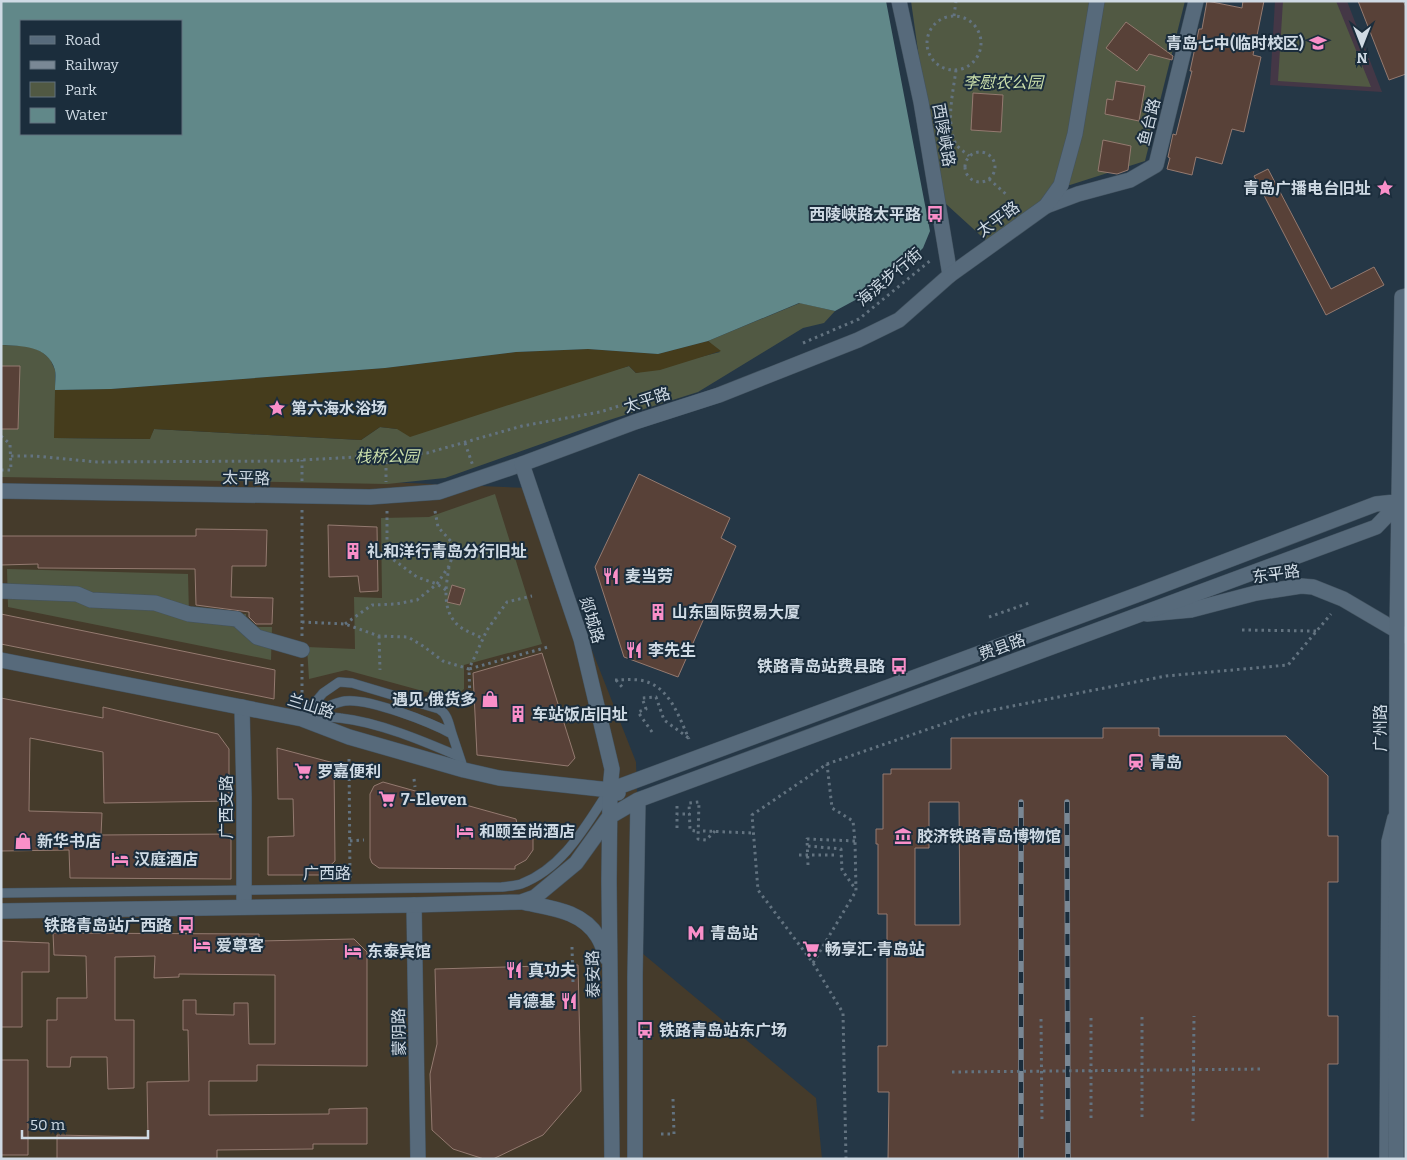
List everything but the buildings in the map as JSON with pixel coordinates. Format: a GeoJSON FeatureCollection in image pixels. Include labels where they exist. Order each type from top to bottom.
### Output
{"type":"FeatureCollection","features":[{"type":"Feature","properties":{"kind":"main road","name":"西陵峡路"},"geometry":{"type":"LineString","coordinates":[[899,1],[921,102],[950,275]]}},
{"type":"Feature","properties":{"kind":"main road","name":"太平路"},"geometry":{"type":"LineString","coordinates":[[1,491],[370,498],[439,492],[522,464],[635,422],[719,395],[858,340],[899,320],[950,275],[1046,206],[1061,185],[1075,134],[1097,1]]}},
{"type":"Feature","properties":{"kind":"main road","name":"鱼台路"},"geometry":{"type":"LineString","coordinates":[[1046,206],[1078,194],[1130,180],[1156,165],[1196,1]]}},
{"type":"Feature","properties":{"kind":"main road","name":"广州路"},"geometry":{"type":"LineString","coordinates":[[1396,1159],[1397,795],[1402,633],[1404,296]]}},
{"type":"Feature","properties":{"kind":"main road","name":"郯城路"},"geometry":{"type":"LineString","coordinates":[[522,464],[581,638],[612,769],[610,790]]}},
{"type":"Feature","properties":{"kind":"main road","name":"费县路"},"geometry":{"type":"LineString","coordinates":[[609,817],[638,800],[1376,528],[1403,502]]}},
{"type":"Feature","properties":{"kind":"main road","name":"费县路"},"geometry":{"type":"LineString","coordinates":[[610,790],[1142,593],[1376,504],[1403,502]]}},
{"type":"Feature","properties":{"kind":"main road","name":"东平路"},"geometry":{"type":"LineString","coordinates":[[1140,614],[1191,610],[1256,593],[1301,586],[1313,587],[1343,599],[1402,633]]}},
{"type":"Feature","properties":{"kind":"main road"},"geometry":{"type":"LineString","coordinates":[[1,591],[77,594],[91,600],[155,603],[189,614],[238,619],[257,637],[302,650]]}},
{"type":"Feature","properties":{"kind":"main road","name":"兰山路"},"geometry":{"type":"LineString","coordinates":[[1,660],[302,719],[349,737],[461,763],[499,778],[610,790]]}},
{"type":"Feature","properties":{"kind":"main road","name":"广西支路"},"geometry":{"type":"LineString","coordinates":[[242,707],[244,906]]}},
{"type":"Feature","properties":{"kind":"main road"},"geometry":{"type":"LineString","coordinates":[[610,790],[638,800],[635,976],[635,1159]]}},
{"type":"Feature","properties":{"kind":"main road","name":"泰安路"},"geometry":{"type":"LineString","coordinates":[[610,790],[612,1159]]}},
{"type":"Feature","properties":{"kind":"main road","name":"广西路"},"geometry":{"type":"LineString","coordinates":[[1,911],[521,902],[535,897],[576,863],[609,817]]}},
{"type":"Feature","properties":{"kind":"main road"},"geometry":{"type":"LineString","coordinates":[[521,902],[564,911],[584,921],[598,936],[610,967]]}},
{"type":"Feature","properties":{"kind":"main road","name":"蒙阴路"},"geometry":{"type":"LineString","coordinates":[[414,905],[418,1159]]}},
{"type":"Feature","properties":{"kind":"lane"},"geometry":{"type":"LineString","coordinates":[[302,719],[323,693],[339,682],[352,682],[443,711],[447,717],[461,763]]}},
{"type":"Feature","properties":{"kind":"lane"},"geometry":{"type":"LineString","coordinates":[[302,719],[344,701],[362,702],[435,725],[452,734]]}},
{"type":"Feature","properties":{"kind":"lane","name":"广西路"},"geometry":{"type":"LineString","coordinates":[[1,893],[502,888],[521,884],[545,871],[572,846],[610,790]]}},
{"type":"Feature","properties":{"kind":"lane"},"geometry":{"type":"LineString","coordinates":[[1384,1159],[1386,841],[1397,795]]}},
{"type":"Feature","properties":{"kind":"path"},"geometry":{"type":"LineString","coordinates":[[954,16],[956,1]]}},
{"type":"Feature","properties":{"kind":"path"},"geometry":{"type":"LineString","coordinates":[[954,16],[970,21],[980,36],[981,46],[973,63],[965,68],[947,70],[939,66],[928,54],[927,37],[930,29],[936,22],[943,18],[954,16]]}},
{"type":"Feature","properties":{"kind":"path"},"geometry":{"type":"LineString","coordinates":[[956,70],[951,104],[951,125],[955,144],[969,156]]}},
{"type":"Feature","properties":{"kind":"path"},"geometry":{"type":"LineString","coordinates":[[983,152],[991,157],[995,166],[989,179],[980,182],[970,178],[965,170],[966,160],[969,156],[973,153],[983,152]]}},
{"type":"Feature","properties":{"kind":"path"},"geometry":{"type":"LineString","coordinates":[[989,179],[1008,196]]}},
{"type":"Feature","properties":{"kind":"path","name":"海滨步行街"},"geometry":{"type":"LineString","coordinates":[[795,346],[859,319],[933,258]]}},
{"type":"Feature","properties":{"kind":"path"},"geometry":{"type":"LineString","coordinates":[[11,456],[35,456],[97,462],[302,460],[427,453],[522,426],[644,402]]}},
{"type":"Feature","properties":{"kind":"path"},"geometry":{"type":"LineString","coordinates":[[1,436],[10,444],[11,456],[11,470],[1,470]]}},
{"type":"Feature","properties":{"kind":"path"},"geometry":{"type":"LineString","coordinates":[[465,442],[473,466]]}},
{"type":"Feature","properties":{"kind":"path"},"geometry":{"type":"LineString","coordinates":[[386,455],[386,481]]}},
{"type":"Feature","properties":{"kind":"path"},"geometry":{"type":"LineString","coordinates":[[302,460],[302,496]]}},
{"type":"Feature","properties":{"kind":"path"},"geometry":{"type":"LineString","coordinates":[[435,511],[438,527],[456,547],[477,556],[498,555],[518,551]]}},
{"type":"Feature","properties":{"kind":"path"},"geometry":{"type":"LineString","coordinates":[[302,516],[302,719]]}},
{"type":"Feature","properties":{"kind":"path"},"geometry":{"type":"LineString","coordinates":[[387,517],[387,555],[417,577],[437,584],[446,590]]}},
{"type":"Feature","properties":{"kind":"path"},"geometry":{"type":"LineString","coordinates":[[456,547],[449,566],[446,590],[448,612],[458,625],[483,638]]}},
{"type":"Feature","properties":{"kind":"path"},"geometry":{"type":"LineString","coordinates":[[345,624],[372,605],[396,604],[417,600],[437,584],[449,566]]}},
{"type":"Feature","properties":{"kind":"path"},"geometry":{"type":"LineString","coordinates":[[470,701],[469,669],[487,630],[508,602],[532,596]]}},
{"type":"Feature","properties":{"kind":"path"},"geometry":{"type":"LineString","coordinates":[[989,617],[1029,604]]}},
{"type":"Feature","properties":{"kind":"path"},"geometry":{"type":"LineString","coordinates":[[846,1159],[844,1013],[813,963],[758,890],[752,815],[827,764],[972,714],[1166,676],[1288,665],[1331,614]]}},
{"type":"Feature","properties":{"kind":"path"},"geometry":{"type":"LineString","coordinates":[[302,622],[345,624],[379,636],[408,637],[444,662],[469,669],[548,648]]}},
{"type":"Feature","properties":{"kind":"path"},"geometry":{"type":"LineString","coordinates":[[1242,630],[1316,631]]}},
{"type":"Feature","properties":{"kind":"path"},"geometry":{"type":"LineString","coordinates":[[379,636],[380,670]]}},
{"type":"Feature","properties":{"kind":"path"},"geometry":{"type":"LineString","coordinates":[[623,688],[615,680],[640,680],[662,690],[676,708],[690,740],[664,720],[656,697],[642,698],[646,709],[638,712],[652,732]]}},
{"type":"Feature","properties":{"kind":"path"},"geometry":{"type":"LineString","coordinates":[[349,759],[350,882]]}},
{"type":"Feature","properties":{"kind":"path"},"geometry":{"type":"LineString","coordinates":[[813,963],[856,891],[853,821],[832,808],[827,764]]}},
{"type":"Feature","properties":{"kind":"path"},"geometry":{"type":"LineString","coordinates":[[414,779],[415,787]]}},
{"type":"Feature","properties":{"kind":"path"},"geometry":{"type":"LineString","coordinates":[[696,831],[690,830],[689,802],[699,802],[698,839],[706,840],[715,831]]}},
{"type":"Feature","properties":{"kind":"path"},"geometry":{"type":"LineString","coordinates":[[677,806],[677,828]]}},
{"type":"Feature","properties":{"kind":"path"},"geometry":{"type":"LineString","coordinates":[[677,814],[690,814]]}},
{"type":"Feature","properties":{"kind":"path"},"geometry":{"type":"LineString","coordinates":[[703,831],[753,833]]}},
{"type":"Feature","properties":{"kind":"path"},"geometry":{"type":"LineString","coordinates":[[808,865],[808,839],[855,841]]}},
{"type":"Feature","properties":{"kind":"path"},"geometry":{"type":"LineString","coordinates":[[350,841],[364,840]]}},
{"type":"Feature","properties":{"kind":"path"},"geometry":{"type":"LineString","coordinates":[[808,846],[841,848],[842,870],[856,891]]}},
{"type":"Feature","properties":{"kind":"path"},"geometry":{"type":"LineString","coordinates":[[799,855],[836,855]]}},
{"type":"Feature","properties":{"kind":"path"},"geometry":{"type":"LineString","coordinates":[[572,947],[573,983]]}},
{"type":"Feature","properties":{"kind":"path"},"geometry":{"type":"LineString","coordinates":[[1193,1121],[1194,1016]]}},
{"type":"Feature","properties":{"kind":"path"},"geometry":{"type":"LineString","coordinates":[[1142,1017],[1142,1120]]}},
{"type":"Feature","properties":{"kind":"path"},"geometry":{"type":"LineString","coordinates":[[1091,1018],[1091,1120]]}},
{"type":"Feature","properties":{"kind":"path"},"geometry":{"type":"LineString","coordinates":[[1041,1019],[1042,1121]]}},
{"type":"Feature","properties":{"kind":"path"},"geometry":{"type":"LineString","coordinates":[[952,1072],[1264,1069]]}},
{"type":"Feature","properties":{"kind":"path"},"geometry":{"type":"LineString","coordinates":[[661,1134],[674,1134],[673,1099]]}},
{"type":"Feature","properties":{"kind":"shaded area","name":"青岛七中(临时校区)"},"geometry":{"type":"Polygon","coordinates":[[[1275,1],[1347,1],[1382,92],[1270,85],[1275,1]]]}},
{"type":"Feature","properties":{"kind":"shaded area"},"geometry":{"type":"Polygon","coordinates":[[[1,466],[528,488],[636,762],[642,953],[816,1098],[822,1159],[1,1159],[1,466]]]}},
{"type":"Feature","properties":{"kind":"green space","name":"李慰农公园"},"geometry":{"type":"Polygon","coordinates":[[[911,1],[1185,1],[1145,161],[1070,185],[1061,185],[991,245],[946,204],[934,165],[911,1]]]}},
{"type":"Feature","properties":{"kind":"green space","name":"青岛七中(临时校区)"},"geometry":{"type":"Polygon","coordinates":[[[1283,1],[1336,1],[1371,87],[1278,81],[1283,1]]]}},
{"type":"Feature","properties":{"kind":"green space","name":"栈桥公园"},"geometry":{"type":"Polygon","coordinates":[[[800,303],[835,311],[824,323],[803,328],[698,392],[606,421],[445,478],[387,484],[1,477],[1,345],[30,346],[42,352],[50,359],[55,370],[55,438],[149,439],[154,429],[361,440],[380,427],[397,429],[629,366],[636,373],[720,352],[708,341],[800,303]]]}},
{"type":"Feature","properties":{"kind":"green space"},"geometry":{"type":"Polygon","coordinates":[[[495,494],[542,644],[464,665],[464,689],[452,699],[346,670],[309,679],[307,647],[355,649],[354,597],[382,598],[381,518],[429,517],[495,494]]]}},
{"type":"Feature","properties":{"kind":"green space"},"geometry":{"type":"Polygon","coordinates":[[[7,569],[188,574],[189,614],[246,614],[246,627],[272,627],[271,660],[8,607],[7,569]]]}},
{"type":"Feature","properties":{"kind":"sand","name":"第六海水浴场"},"geometry":{"type":"Polygon","coordinates":[[[708,341],[721,351],[660,370],[636,373],[629,366],[410,437],[397,429],[380,427],[361,440],[154,429],[150,439],[54,438],[55,390],[111,389],[385,368],[516,352],[588,349],[658,354],[708,341]]]}},
{"type":"Feature","properties":{"kind":"water"},"geometry":{"type":"Polygon","coordinates":[[[1,1],[886,1],[930,231],[923,248],[907,264],[872,291],[835,311],[799,303],[708,341],[658,354],[588,349],[516,352],[385,368],[111,389],[55,390],[55,370],[46,356],[33,348],[1,345],[1,1]]]}},
{"type":"Feature","properties":{"kind":"railway"},"geometry":{"type":"LineString","coordinates":[[1021,802],[1021,1159]]}},
{"type":"Feature","properties":{"kind":"railway"},"geometry":{"type":"LineString","coordinates":[[1067,802],[1068,1159]]}},
{"type":"Feature","properties":{"kind":"place","name":"青岛七中(临时校区)"},"geometry":{"type":"Point","coordinates":[1318,43]}},
{"type":"Feature","properties":{"kind":"place","name":"青岛广播电台旧址"},"geometry":{"type":"Point","coordinates":[1385,188]}},
{"type":"Feature","properties":{"kind":"place","name":"西陵峡路太平路"},"geometry":{"type":"Point","coordinates":[935,214]}},
{"type":"Feature","properties":{"kind":"place","name":"第六海水浴场"},"geometry":{"type":"Point","coordinates":[277,408]}},
{"type":"Feature","properties":{"kind":"place","name":"礼和洋行青岛分行旧址"},"geometry":{"type":"Point","coordinates":[353,551]}},
{"type":"Feature","properties":{"kind":"place","name":"麦当劳"},"geometry":{"type":"Point","coordinates":[611,576]}},
{"type":"Feature","properties":{"kind":"place","name":"山东国际贸易大厦"},"geometry":{"type":"Point","coordinates":[658,612]}},
{"type":"Feature","properties":{"kind":"place","name":"李先生"},"geometry":{"type":"Point","coordinates":[634,650]}},
{"type":"Feature","properties":{"kind":"place","name":"铁路青岛站费县路"},"geometry":{"type":"Point","coordinates":[899,666]}},
{"type":"Feature","properties":{"kind":"place","name":"遇见·俄货多"},"geometry":{"type":"Point","coordinates":[490,699]}},
{"type":"Feature","properties":{"kind":"place","name":"车站饭店旧址"},"geometry":{"type":"Point","coordinates":[518,714]}},
{"type":"Feature","properties":{"kind":"place","name":"青岛"},"geometry":{"type":"Point","coordinates":[1136,762]}},
{"type":"Feature","properties":{"kind":"place","name":"罗嘉便利"},"geometry":{"type":"Point","coordinates":[303,771]}},
{"type":"Feature","properties":{"kind":"place","name":"7-Eleven"},"geometry":{"type":"Point","coordinates":[387,799]}},
{"type":"Feature","properties":{"kind":"place","name":"和颐至尚酒店"},"geometry":{"type":"Point","coordinates":[465,831]}},
{"type":"Feature","properties":{"kind":"place","name":"胶济铁路青岛博物馆"},"geometry":{"type":"Point","coordinates":[903,836]}},
{"type":"Feature","properties":{"kind":"place","name":"新华书店"},"geometry":{"type":"Point","coordinates":[23,841]}},
{"type":"Feature","properties":{"kind":"place","name":"汉庭酒店"},"geometry":{"type":"Point","coordinates":[120,859]}},
{"type":"Feature","properties":{"kind":"place","name":"铁路青岛站广西路"},"geometry":{"type":"Point","coordinates":[186,925]}},
{"type":"Feature","properties":{"kind":"place","name":"青岛站"},"geometry":{"type":"Point","coordinates":[696,933]}},
{"type":"Feature","properties":{"kind":"place","name":"爱尊客"},"geometry":{"type":"Point","coordinates":[202,945]}},
{"type":"Feature","properties":{"kind":"place","name":"畅享汇·青岛站"},"geometry":{"type":"Point","coordinates":[811,949]}},
{"type":"Feature","properties":{"kind":"place","name":"东泰宾馆"},"geometry":{"type":"Point","coordinates":[353,951]}},
{"type":"Feature","properties":{"kind":"place","name":"真功夫"},"geometry":{"type":"Point","coordinates":[514,970]}},
{"type":"Feature","properties":{"kind":"place","name":"肯德基"},"geometry":{"type":"Point","coordinates":[569,1001]}},
{"type":"Feature","properties":{"kind":"place","name":"铁路青岛站东广场"},"geometry":{"type":"Point","coordinates":[645,1030]}}]}
